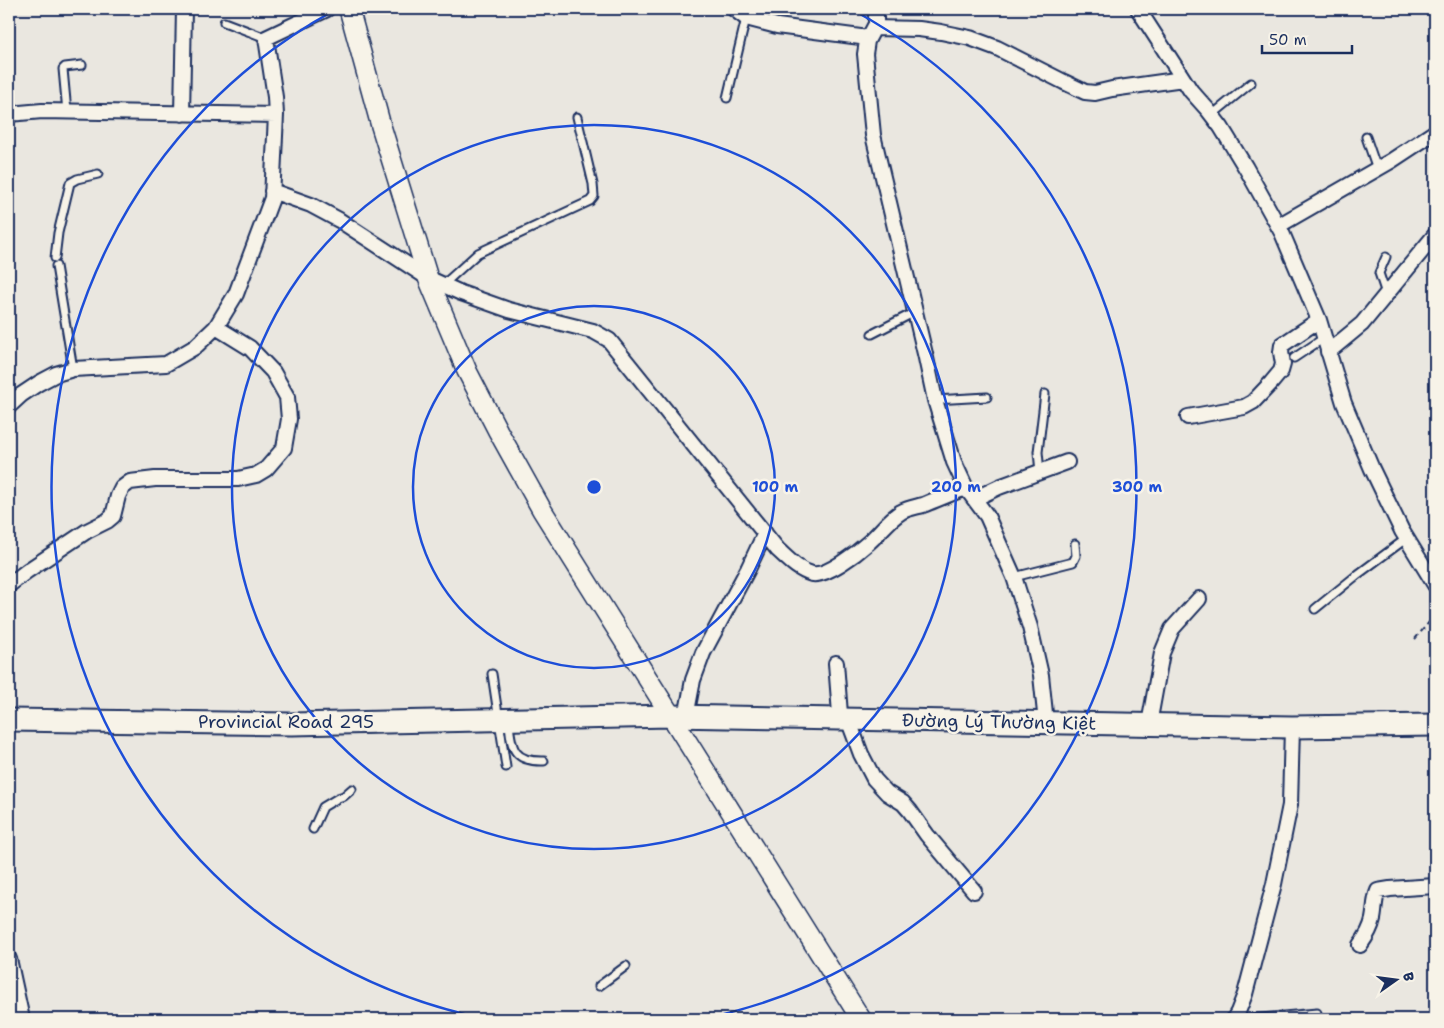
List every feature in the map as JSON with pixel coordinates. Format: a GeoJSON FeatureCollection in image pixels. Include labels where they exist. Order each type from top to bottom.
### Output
{"type":"FeatureCollection","features":[{"type":"Feature","properties":{"kind":"main road","name":"Đường Lý Thường Kiệt"},"geometry":{"type":"LineString","coordinates":[[562,718],[678,716],[1292,727],[1435,724]]}},
{"type":"Feature","properties":{"kind":"main road","name":"Provincial Road 295"},"geometry":{"type":"LineString","coordinates":[[9,720],[292,724],[562,718]]}},
{"type":"Feature","properties":{"kind":"street"},"geometry":{"type":"LineString","coordinates":[[182,114],[184,9]]}},
{"type":"Feature","properties":{"kind":"street"},"geometry":{"type":"LineString","coordinates":[[9,406],[39,383],[56,374],[73,369],[166,364],[195,347],[216,327],[236,294],[272,198],[276,115],[266,38],[327,9]]}},
{"type":"Feature","properties":{"kind":"street"},"geometry":{"type":"LineString","coordinates":[[349,9],[381,126],[467,371],[542,510],[678,716],[861,1019]]}},
{"type":"Feature","properties":{"kind":"street"},"geometry":{"type":"LineString","coordinates":[[734,9],[746,18],[777,26],[871,33],[919,29],[970,38],[997,48],[1085,92],[1095,93],[1183,79]]}},
{"type":"Feature","properties":{"kind":"street"},"geometry":{"type":"LineString","coordinates":[[876,9],[876,24],[867,41],[866,54],[873,135],[935,400],[954,462],[970,493],[986,516],[1014,577],[1030,627],[1041,676],[1046,723]]}},
{"type":"Feature","properties":{"kind":"street"},"geometry":{"type":"LineString","coordinates":[[1138,9],[1191,91],[1221,127],[1278,226],[1319,320],[1344,403],[1372,469],[1407,538],[1435,585]]}},
{"type":"Feature","properties":{"kind":"street"},"geometry":{"type":"LineString","coordinates":[[9,114],[42,111],[276,115]]}},
{"type":"Feature","properties":{"kind":"street"},"geometry":{"type":"LineString","coordinates":[[1278,226],[1377,169],[1435,132]]}},
{"type":"Feature","properties":{"kind":"street"},"geometry":{"type":"LineString","coordinates":[[272,191],[311,205],[339,220],[436,281],[461,293],[509,310],[593,331],[609,340],[778,550],[794,565],[814,574],[824,573],[834,568],[868,543],[889,521],[903,511],[999,487],[1067,462]]}},
{"type":"Feature","properties":{"kind":"street"},"geometry":{"type":"LineString","coordinates":[[1328,352],[1362,324],[1435,235]]}},
{"type":"Feature","properties":{"kind":"street"},"geometry":{"type":"LineString","coordinates":[[1188,416],[1244,407],[1253,402],[1272,383],[1281,370],[1283,364],[1282,345],[1319,320]]}},
{"type":"Feature","properties":{"kind":"street"},"geometry":{"type":"LineString","coordinates":[[9,585],[87,531],[113,516],[122,488],[130,482],[155,479],[238,479],[256,475],[266,469],[284,448],[289,419],[287,397],[273,372],[250,348],[216,327]]}},
{"type":"Feature","properties":{"kind":"street"},"geometry":{"type":"LineString","coordinates":[[678,716],[703,653],[744,578],[765,533]]}},
{"type":"Feature","properties":{"kind":"street"},"geometry":{"type":"LineString","coordinates":[[1149,724],[1162,653],[1172,629],[1199,599]]}},
{"type":"Feature","properties":{"kind":"street"},"geometry":{"type":"LineString","coordinates":[[836,663],[840,714],[846,719],[874,779],[887,793],[910,810],[927,835],[974,891]]}},
{"type":"Feature","properties":{"kind":"street"},"geometry":{"type":"LineString","coordinates":[[1234,1019],[1245,994],[1274,884],[1290,805],[1292,727]]}},
{"type":"Feature","properties":{"kind":"street"},"geometry":{"type":"LineString","coordinates":[[1360,945],[1370,931],[1375,896],[1378,891],[1390,888],[1435,886]]}},
{"type":"Feature","properties":{"kind":"street"},"geometry":{"type":"LineString","coordinates":[[9,959],[22,1019]]}},
{"type":"Feature","properties":{"kind":"lane"},"geometry":{"type":"LineString","coordinates":[[727,98],[746,18]]}},
{"type":"Feature","properties":{"kind":"lane"},"geometry":{"type":"LineString","coordinates":[[224,22],[266,38]]}},
{"type":"Feature","properties":{"kind":"lane"},"geometry":{"type":"LineString","coordinates":[[67,112],[62,69],[82,65]]}},
{"type":"Feature","properties":{"kind":"lane"},"geometry":{"type":"LineString","coordinates":[[1212,115],[1251,83]]}},
{"type":"Feature","properties":{"kind":"lane"},"geometry":{"type":"LineString","coordinates":[[436,281],[478,254],[590,201],[594,196],[593,184],[578,117]]}},
{"type":"Feature","properties":{"kind":"lane"},"geometry":{"type":"LineString","coordinates":[[1366,137],[1377,169]]}},
{"type":"Feature","properties":{"kind":"lane"},"geometry":{"type":"LineString","coordinates":[[56,258],[58,233],[70,183],[77,179],[98,174]]}},
{"type":"Feature","properties":{"kind":"lane"},"geometry":{"type":"LineString","coordinates":[[1386,257],[1379,273],[1386,295]]}},
{"type":"Feature","properties":{"kind":"lane"},"geometry":{"type":"LineString","coordinates":[[56,266],[73,369]]}},
{"type":"Feature","properties":{"kind":"lane"},"geometry":{"type":"LineString","coordinates":[[872,334],[915,312]]}},
{"type":"Feature","properties":{"kind":"lane"},"geometry":{"type":"LineString","coordinates":[[1294,358],[1324,338]]}},
{"type":"Feature","properties":{"kind":"lane"},"geometry":{"type":"LineString","coordinates":[[1040,472],[1038,452],[1045,394]]}},
{"type":"Feature","properties":{"kind":"lane"},"geometry":{"type":"LineString","coordinates":[[935,400],[987,397]]}},
{"type":"Feature","properties":{"kind":"lane"},"geometry":{"type":"LineString","coordinates":[[1315,609],[1407,538]]}},
{"type":"Feature","properties":{"kind":"lane"},"geometry":{"type":"LineString","coordinates":[[1014,577],[1073,562],[1076,556],[1076,544]]}},
{"type":"Feature","properties":{"kind":"lane"},"geometry":{"type":"LineString","coordinates":[[492,674],[503,720],[518,756],[533,762],[544,761]]}},
{"type":"Feature","properties":{"kind":"lane"},"geometry":{"type":"LineString","coordinates":[[503,720],[506,767]]}},
{"type":"Feature","properties":{"kind":"lane"},"geometry":{"type":"LineString","coordinates":[[313,829],[323,807],[344,796],[352,789]]}},
{"type":"Feature","properties":{"kind":"lane"},"geometry":{"type":"LineString","coordinates":[[600,986],[626,966]]}},
{"type":"Feature","properties":{"kind":"lane"},"geometry":{"type":"LineString","coordinates":[[1249,1019],[1317,1013]]}},
{"type":"Feature","properties":{"kind":"path"},"geometry":{"type":"LineString","coordinates":[[1415,639],[1435,615]]}}]}
